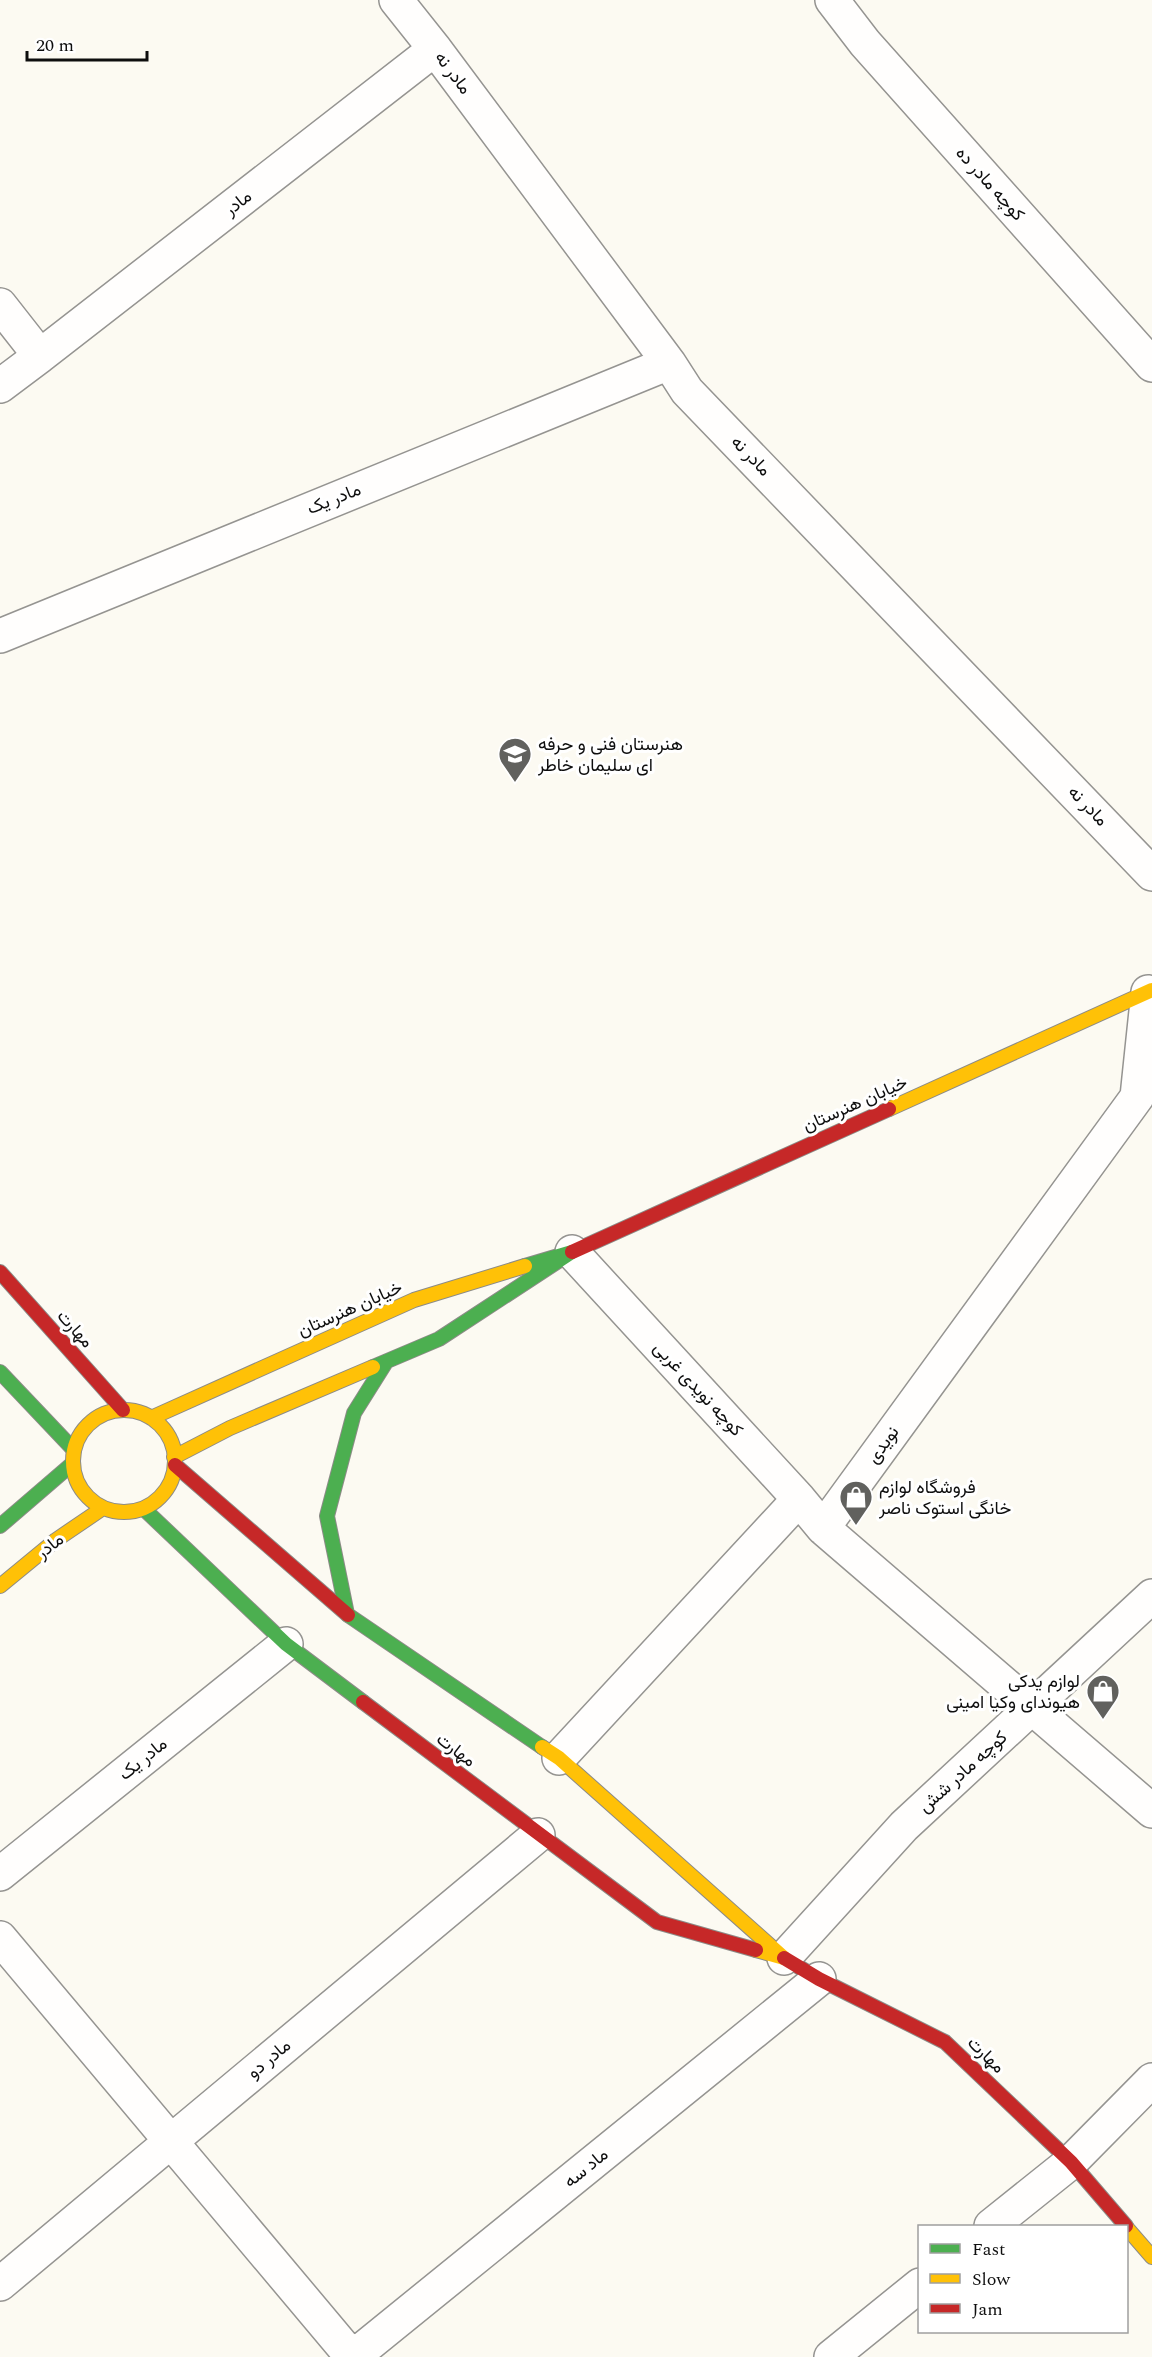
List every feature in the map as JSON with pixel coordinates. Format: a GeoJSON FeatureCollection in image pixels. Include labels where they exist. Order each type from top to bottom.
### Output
{"type":"FeatureCollection","features":[{"type":"Feature","properties":{"kind":"main road","name":"خیابان هنرستان"},"geometry":{"type":"LineString","coordinates":[[151,1418],[414,1300],[572,1252],[1150,991]]}},
{"type":"Feature","properties":{"kind":"main road","name":"خیابان هنرستان"},"geometry":{"type":"LineString","coordinates":[[174,1461],[230,1428],[439,1339],[572,1252]]}},
{"type":"Feature","properties":{"kind":"main road","name":"مهارت"},"geometry":{"type":"LineString","coordinates":[[0,1272],[123,1410]]}},
{"type":"Feature","properties":{"kind":"main road"},"geometry":{"type":"LineString","coordinates":[[347,1614],[327,1516],[354,1413],[386,1362]]}},
{"type":"Feature","properties":{"kind":"main road"},"geometry":{"type":"LineString","coordinates":[[0,1372],[73,1457],[76,1479],[86,1496],[103,1508],[123,1513],[144,1509],[165,1492],[174,1461],[170,1438],[151,1418],[137,1412],[123,1410],[101,1415],[84,1429],[73,1457],[0,1526]]}},
{"type":"Feature","properties":{"kind":"main road","name":"مهارت"},"geometry":{"type":"LineString","coordinates":[[174,1461],[347,1614],[559,1758],[784,1958],[819,1979],[945,2042],[1071,2162],[1124,2225]]}},
{"type":"Feature","properties":{"kind":"main road","name":"مادر"},"geometry":{"type":"LineString","coordinates":[[0,1586],[56,1540],[103,1508]]}},
{"type":"Feature","properties":{"kind":"main road","name":"مهارت"},"geometry":{"type":"LineString","coordinates":[[144,1509],[286,1644],[657,1923],[784,1958]]}},
{"type":"Feature","properties":{"kind":"main road","name":"مهارت"},"geometry":{"type":"LineString","coordinates":[[1128,2229],[1152,2257]]}},
{"type":"Feature","properties":{"kind":"street","name":"مادر نه"},"geometry":{"type":"LineString","coordinates":[[396,0],[669,363],[687,391],[1152,874]]}},
{"type":"Feature","properties":{"kind":"street","name":"کوچه مادر ده"},"geometry":{"type":"LineString","coordinates":[[832,0],[865,43],[1152,365]]}},
{"type":"Feature","properties":{"kind":"street","name":"مادر"},"geometry":{"type":"LineString","coordinates":[[0,386],[435,49]]}},
{"type":"Feature","properties":{"kind":"street"},"geometry":{"type":"LineString","coordinates":[[0,305],[40,356]]}},
{"type":"Feature","properties":{"kind":"street","name":"مادر یک"},"geometry":{"type":"LineString","coordinates":[[0,636],[669,363]]}},
{"type":"Feature","properties":{"kind":"street","name":"نویدی"},"geometry":{"type":"LineString","coordinates":[[823,1528],[1137,1097],[1150,991]]}},
{"type":"Feature","properties":{"kind":"street","name":"کوچه نویدی غربی"},"geometry":{"type":"LineString","coordinates":[[572,1252],[823,1528]]}},
{"type":"Feature","properties":{"kind":"street"},"geometry":{"type":"LineString","coordinates":[[559,1758],[799,1499]]}},
{"type":"Feature","properties":{"kind":"street"},"geometry":{"type":"LineString","coordinates":[[823,1528],[1152,1811]]}},
{"type":"Feature","properties":{"kind":"street","name":"کوچه مادر شش"},"geometry":{"type":"LineString","coordinates":[[784,1958],[904,1826],[1152,1596]]}},
{"type":"Feature","properties":{"kind":"street","name":"مادر یک"},"geometry":{"type":"LineString","coordinates":[[0,1874],[286,1644]]}},
{"type":"Feature","properties":{"kind":"street","name":"مادر دو"},"geometry":{"type":"LineString","coordinates":[[0,2284],[538,1835]]}},
{"type":"Feature","properties":{"kind":"street"},"geometry":{"type":"LineString","coordinates":[[0,1938],[353,2357]]}},
{"type":"Feature","properties":{"kind":"street","name":"ماد سه"},"geometry":{"type":"LineString","coordinates":[[353,2357],[819,1979]]}},
{"type":"Feature","properties":{"kind":"street"},"geometry":{"type":"LineString","coordinates":[[992,2225],[1071,2162],[1152,2080]]}},
{"type":"Feature","properties":{"kind":"street"},"geometry":{"type":"LineString","coordinates":[[831,2357],[918,2287]]}},
{"type":"Feature","properties":{"kind":"traffic: fast"},"geometry":{"type":"LineString","coordinates":[[373,1367],[439,1339],[572,1252],[525,1266]]}},
{"type":"Feature","properties":{"kind":"traffic: fast"},"geometry":{"type":"LineString","coordinates":[[347,1614],[327,1516],[354,1413],[386,1362]]}},
{"type":"Feature","properties":{"kind":"traffic: fast"},"geometry":{"type":"LineString","coordinates":[[0,1372],[74,1450]]}},
{"type":"Feature","properties":{"kind":"traffic: fast"},"geometry":{"type":"LineString","coordinates":[[0,1526],[72,1464]]}},
{"type":"Feature","properties":{"kind":"traffic: fast"},"geometry":{"type":"LineString","coordinates":[[144,1509],[286,1644],[363,1702]]}},
{"type":"Feature","properties":{"kind":"traffic: fast"},"geometry":{"type":"LineString","coordinates":[[348,1615],[542,1747]]}},
{"type":"Feature","properties":{"kind":"traffic: slow"},"geometry":{"type":"LineString","coordinates":[[889,1109],[1152,990]]}},
{"type":"Feature","properties":{"kind":"traffic: slow"},"geometry":{"type":"LineString","coordinates":[[151,1418],[414,1300],[525,1266]]}},
{"type":"Feature","properties":{"kind":"traffic: slow"},"geometry":{"type":"LineString","coordinates":[[174,1457],[230,1428],[373,1367]]}},
{"type":"Feature","properties":{"kind":"traffic: slow"},"geometry":{"type":"LineString","coordinates":[[124,1410],[143,1414],[160,1425],[171,1442],[175,1461],[171,1480],[160,1497],[143,1508],[124,1512],[105,1508],[88,1497],[77,1480],[73,1461],[77,1442],[88,1425],[105,1414],[124,1410]]}},
{"type":"Feature","properties":{"kind":"traffic: slow"},"geometry":{"type":"LineString","coordinates":[[0,1586],[56,1540],[103,1508]]}},
{"type":"Feature","properties":{"kind":"traffic: slow"},"geometry":{"type":"LineString","coordinates":[[542,1747],[559,1758],[784,1958],[756,1950]]}},
{"type":"Feature","properties":{"kind":"traffic: slow"},"geometry":{"type":"LineString","coordinates":[[1128,2229],[1152,2257]]}},
{"type":"Feature","properties":{"kind":"traffic: jam"},"geometry":{"type":"LineString","coordinates":[[572,1252],[889,1109]]}},
{"type":"Feature","properties":{"kind":"traffic: jam"},"geometry":{"type":"LineString","coordinates":[[0,1272],[123,1410]]}},
{"type":"Feature","properties":{"kind":"traffic: jam"},"geometry":{"type":"LineString","coordinates":[[175,1465],[348,1615]]}},
{"type":"Feature","properties":{"kind":"traffic: jam"},"geometry":{"type":"LineString","coordinates":[[363,1702],[657,1922],[756,1950]]}},
{"type":"Feature","properties":{"kind":"traffic: jam"},"geometry":{"type":"LineString","coordinates":[[784,1958],[819,1979],[945,2042],[1071,2162],[1125,2225]]}},
{"type":"Feature","properties":{"kind":"place","name":"هنرستان فنی و حرفه ای سلیمان خاطر"},"geometry":{"type":"Point","coordinates":[515,783]}},
{"type":"Feature","properties":{"kind":"place","name":"فروشگاه لوازم خانگى استوک ناصر"},"geometry":{"type":"Point","coordinates":[856,1526]}},
{"type":"Feature","properties":{"kind":"place","name":"لوازم یدکى هیونداى وکیا امینى"},"geometry":{"type":"Point","coordinates":[1103,1720]}}]}
